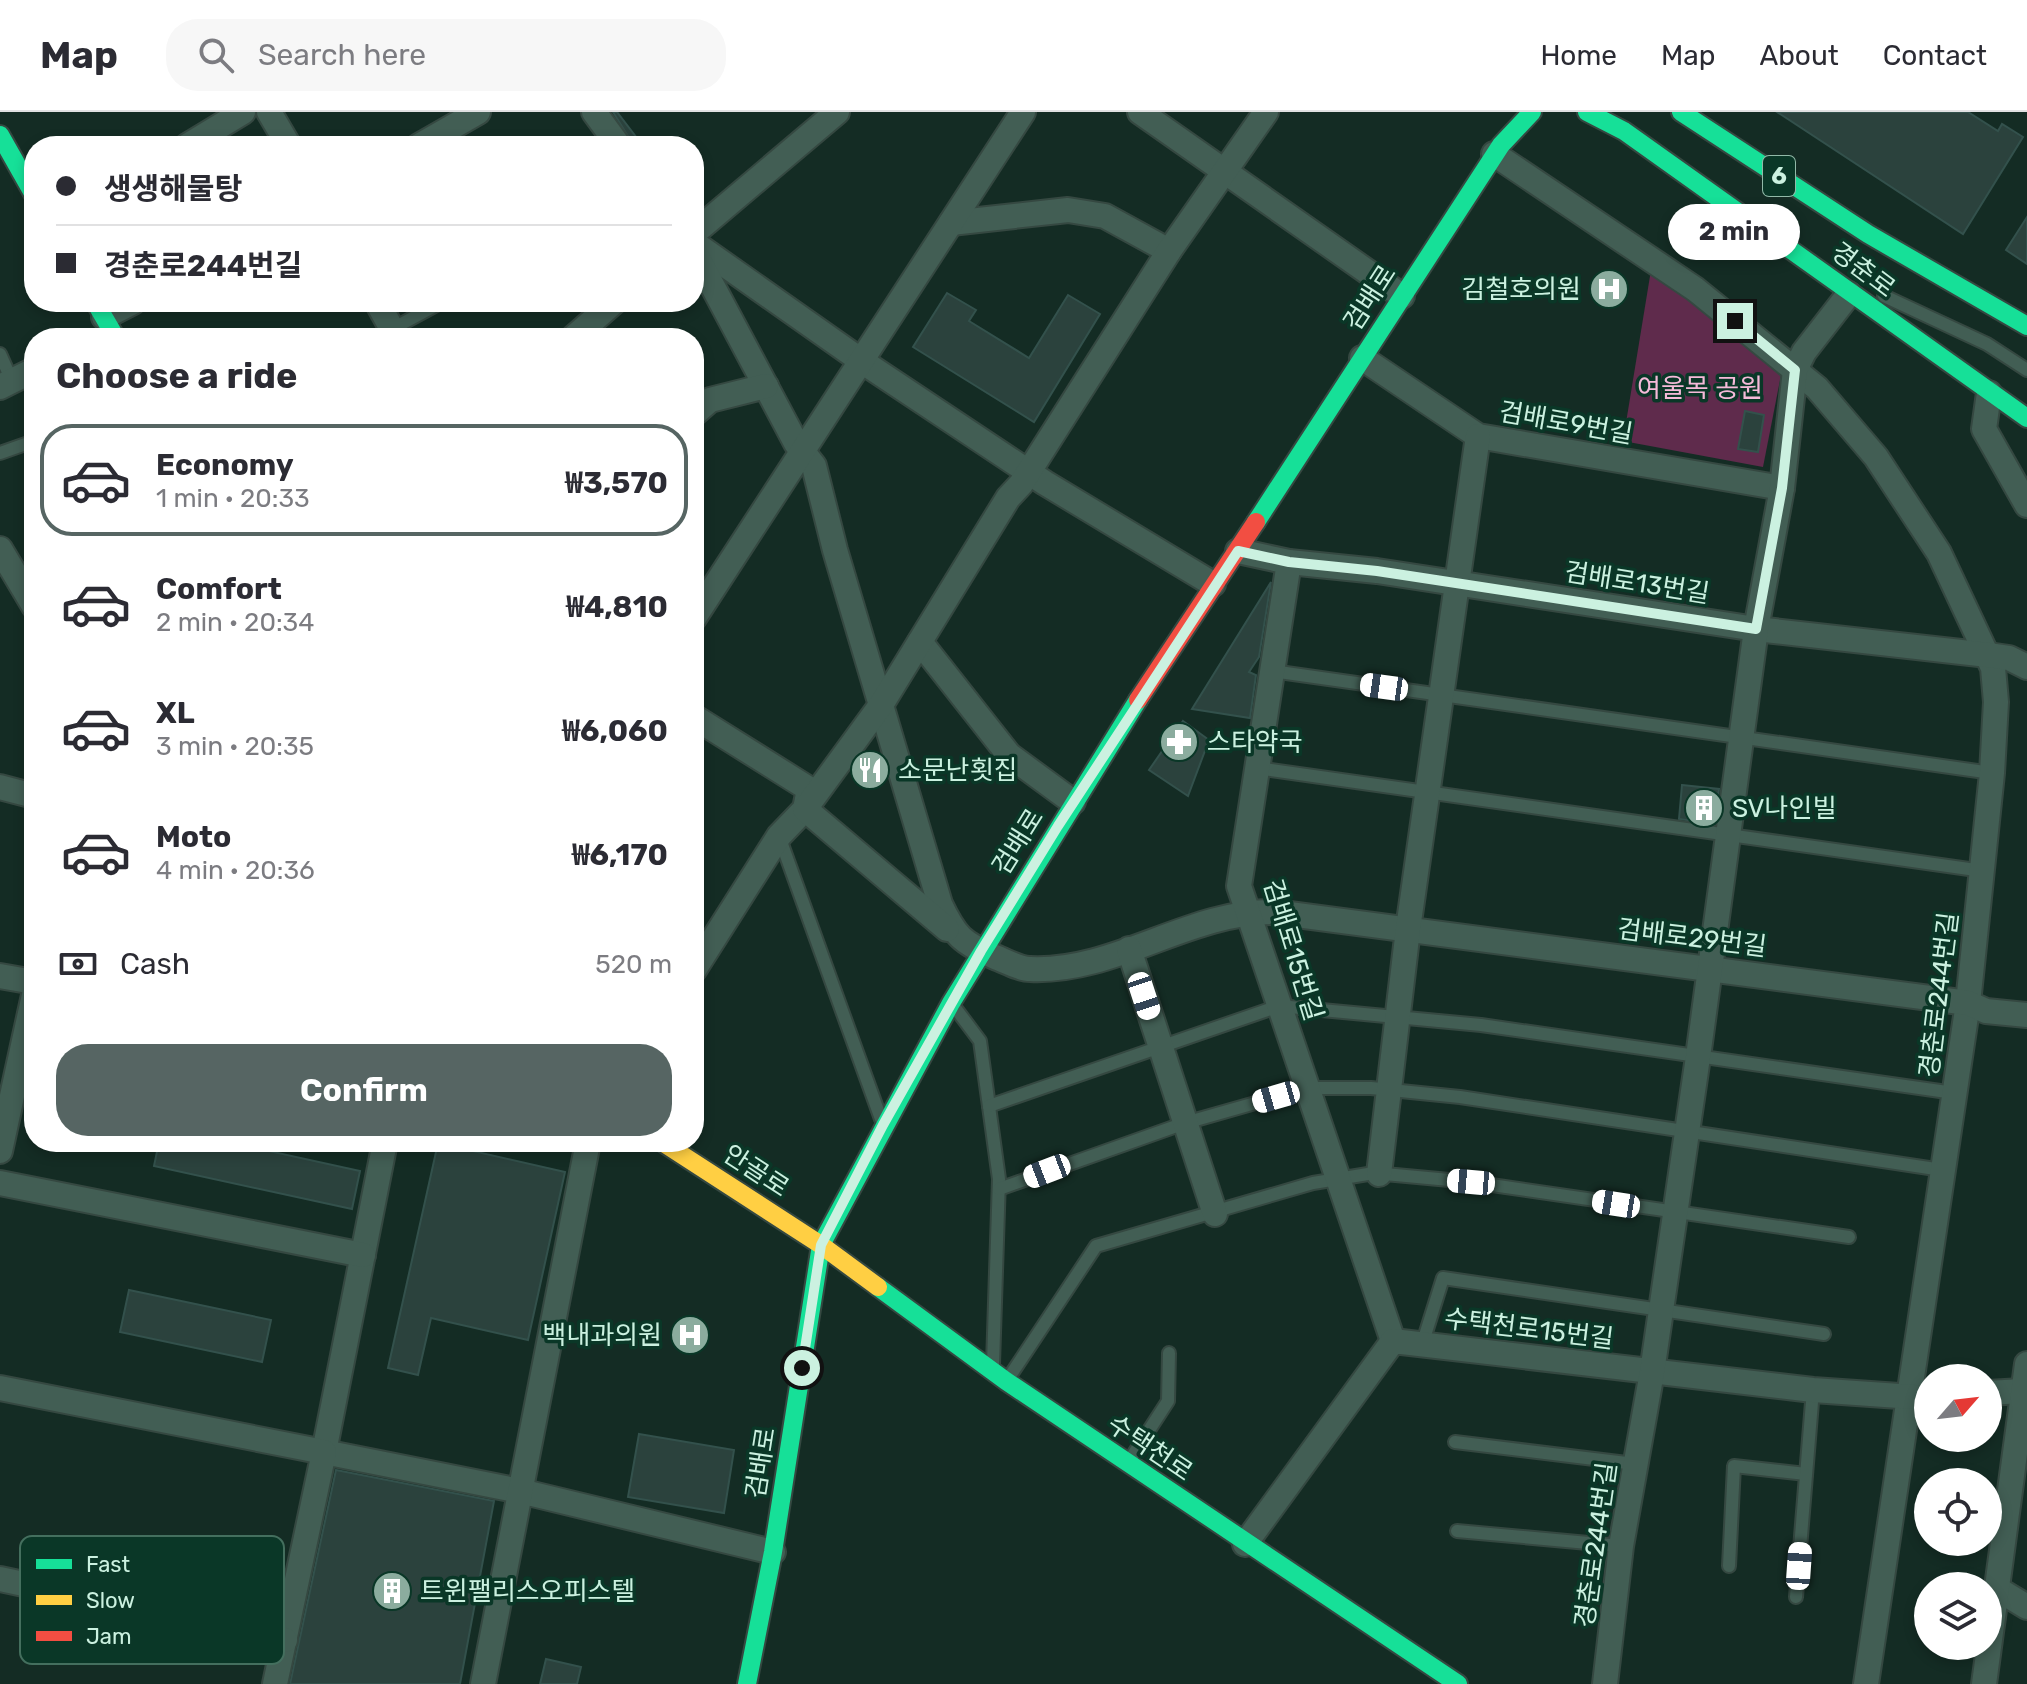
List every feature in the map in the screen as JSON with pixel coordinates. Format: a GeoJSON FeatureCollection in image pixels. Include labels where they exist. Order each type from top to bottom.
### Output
{"type":"FeatureCollection","features":[{"type":"Feature","properties":{"kind":"street"},"geometry":{"type":"LineString","coordinates":[[203,136],[243,112]]}},
{"type":"Feature","properties":{"kind":"street"},"geometry":{"type":"LineString","coordinates":[[269,112],[283,136]]}},
{"type":"Feature","properties":{"kind":"street"},"geometry":{"type":"LineString","coordinates":[[436,136],[478,112]]}},
{"type":"Feature","properties":{"kind":"street"},"geometry":{"type":"LineString","coordinates":[[594,112],[612,136]]}},
{"type":"Feature","properties":{"kind":"street"},"geometry":{"type":"LineString","coordinates":[[704,225],[837,112]]}},
{"type":"Feature","properties":{"kind":"street"},"geometry":{"type":"LineString","coordinates":[[704,602],[1023,112]]}},
{"type":"Feature","properties":{"kind":"street"},"geometry":{"type":"LineString","coordinates":[[1140,112],[1402,296]]}},
{"type":"Feature","properties":{"kind":"street"},"geometry":{"type":"LineString","coordinates":[[704,954],[779,836],[805,809],[881,705],[1008,498],[1029,472],[1169,251],[1266,112]]}},
{"type":"Feature","properties":{"kind":"street","name":"검배로"},"geometry":{"type":"LineString","coordinates":[[747,1684],[773,1552],[821,1245],[951,1003],[1073,802],[1494,154],[1532,112]]}},
{"type":"Feature","properties":{"kind":"street","name":"경춘로"},"geometry":{"type":"LineString","coordinates":[[1587,112],[1624,131],[2027,418]]}},
{"type":"Feature","properties":{"kind":"street","name":"경춘로"},"geometry":{"type":"LineString","coordinates":[[1687,114],[1868,234],[2027,326]]}},
{"type":"Feature","properties":{"kind":"street"},"geometry":{"type":"LineString","coordinates":[[0,135],[24,177]]}},
{"type":"Feature","properties":{"kind":"street","name":"경춘로244번길"},"geometry":{"type":"LineString","coordinates":[[1494,154],[1695,289],[1817,388],[1888,474],[1939,553],[1988,655],[1996,702],[1983,871],[1968,1003],[1942,1170],[1922,1364]]}},
{"type":"Feature","properties":{"kind":"street"},"geometry":{"type":"LineString","coordinates":[[951,223],[1068,210],[1105,216],[1169,251]]}},
{"type":"Feature","properties":{"kind":"street"},"geometry":{"type":"LineString","coordinates":[[704,250],[863,362],[1029,472],[1213,584]]}},
{"type":"Feature","properties":{"kind":"street"},"geometry":{"type":"LineString","coordinates":[[704,270],[766,386],[814,466],[940,904],[955,935]]}},
{"type":"Feature","properties":{"kind":"street","name":"경춘로244번길"},"geometry":{"type":"LineString","coordinates":[[1605,1684],[1621,1546],[1652,1372],[1756,629],[1782,488],[1795,370],[1804,352],[1849,294]]}},
{"type":"Feature","properties":{"kind":"street"},"geometry":{"type":"LineString","coordinates":[[106,326],[122,312]]}},
{"type":"Feature","properties":{"kind":"street"},"geometry":{"type":"LineString","coordinates":[[584,328],[603,312]]}},
{"type":"Feature","properties":{"kind":"street","name":"검배로9번길"},"geometry":{"type":"LineString","coordinates":[[1362,358],[1478,436],[1782,488]]}},
{"type":"Feature","properties":{"kind":"street"},"geometry":{"type":"LineString","coordinates":[[6,384],[24,375]]}},
{"type":"Feature","properties":{"kind":"street"},"geometry":{"type":"LineString","coordinates":[[704,405],[710,400],[766,386]]}},
{"type":"Feature","properties":{"kind":"street"},"geometry":{"type":"LineString","coordinates":[[1989,393],[1984,429],[2027,505]]}},
{"type":"Feature","properties":{"kind":"street"},"geometry":{"type":"LineString","coordinates":[[1379,1174],[1408,929],[1478,436]]}},
{"type":"Feature","properties":{"kind":"street"},"geometry":{"type":"LineString","coordinates":[[0,549],[24,589]]}},
{"type":"Feature","properties":{"kind":"street","name":"검배로13번길"},"geometry":{"type":"LineString","coordinates":[[1238,551],[1289,562],[1455,583],[1756,629],[2009,658],[2027,667]]}},
{"type":"Feature","properties":{"kind":"street","name":"검배로15번길"},"geometry":{"type":"LineString","coordinates":[[1289,562],[1239,886],[1393,1341]]}},
{"type":"Feature","properties":{"kind":"street"},"geometry":{"type":"LineString","coordinates":[[920,642],[1009,755],[1073,802]]}},
{"type":"Feature","properties":{"kind":"street"},"geometry":{"type":"LineString","coordinates":[[704,723],[809,789],[805,809]]}},
{"type":"Feature","properties":{"kind":"street"},"geometry":{"type":"LineString","coordinates":[[0,787],[24,793]]}},
{"type":"Feature","properties":{"kind":"street","name":"검배로29번길"},"geometry":{"type":"LineString","coordinates":[[805,809],[955,935],[981,951],[1026,970],[1078,966],[1247,912],[1408,929],[1709,968],[1968,1003],[1986,1011],[2027,1015]]}},
{"type":"Feature","properties":{"kind":"street"},"geometry":{"type":"LineString","coordinates":[[1129,949],[1215,1214]]}},
{"type":"Feature","properties":{"kind":"street"},"geometry":{"type":"LineString","coordinates":[[0,976],[24,980]]}},
{"type":"Feature","properties":{"kind":"street"},"geometry":{"type":"LineString","coordinates":[[0,1151],[24,1041]]}},
{"type":"Feature","properties":{"kind":"street"},"geometry":{"type":"LineString","coordinates":[[284,1644],[383,1152]]}},
{"type":"Feature","properties":{"kind":"street"},"geometry":{"type":"LineString","coordinates":[[483,1684],[586,1152]]}},
{"type":"Feature","properties":{"kind":"street","name":"안골로"},"geometry":{"type":"LineString","coordinates":[[677,1152],[821,1245]]}},
{"type":"Feature","properties":{"kind":"street"},"geometry":{"type":"LineString","coordinates":[[0,1183],[363,1255]]}},
{"type":"Feature","properties":{"kind":"street","name":"수택천로"},"geometry":{"type":"LineString","coordinates":[[821,1245],[999,1376],[1245,1544],[1458,1684]]}},
{"type":"Feature","properties":{"kind":"street"},"geometry":{"type":"LineString","coordinates":[[1245,1544],[1393,1341]]}},
{"type":"Feature","properties":{"kind":"street","name":"수택천로15번길"},"geometry":{"type":"LineString","coordinates":[[1393,1341],[1813,1390],[1914,1398]]}},
{"type":"Feature","properties":{"kind":"street"},"geometry":{"type":"LineString","coordinates":[[2001,1572],[2027,1364]]}},
{"type":"Feature","properties":{"kind":"street"},"geometry":{"type":"LineString","coordinates":[[0,1388],[520,1491],[773,1552]]}},
{"type":"Feature","properties":{"kind":"street"},"geometry":{"type":"LineString","coordinates":[[2002,1392],[2022,1391]]}},
{"type":"Feature","properties":{"kind":"street","name":"경춘로244번길"},"geometry":{"type":"LineString","coordinates":[[1866,1684],[1914,1420]]}},
{"type":"Feature","properties":{"kind":"street"},"geometry":{"type":"LineString","coordinates":[[0,1579],[20,1583]]}},
{"type":"Feature","properties":{"kind":"street"},"geometry":{"type":"LineString","coordinates":[[2002,1592],[2027,1607]]}},
{"type":"Feature","properties":{"kind":"street"},"geometry":{"type":"LineString","coordinates":[[1984,1684],[1988,1660]]}},
{"type":"Feature","properties":{"kind":"street"},"geometry":{"type":"LineString","coordinates":[[275,1684],[280,1664]]}},
{"type":"Feature","properties":{"kind":"lane"},"geometry":{"type":"LineString","coordinates":[[1825,273],[1863,285],[1987,344],[2027,370]]}},
{"type":"Feature","properties":{"kind":"lane"},"geometry":{"type":"LineString","coordinates":[[402,328],[427,312]]}},
{"type":"Feature","properties":{"kind":"lane"},"geometry":{"type":"LineString","coordinates":[[0,354],[6,384]]}},
{"type":"Feature","properties":{"kind":"lane"},"geometry":{"type":"LineString","coordinates":[[0,453],[24,445]]}},
{"type":"Feature","properties":{"kind":"lane"},"geometry":{"type":"LineString","coordinates":[[1272,671],[1992,773]]}},
{"type":"Feature","properties":{"kind":"lane"},"geometry":{"type":"LineString","coordinates":[[1257,768],[1983,871]]}},
{"type":"Feature","properties":{"kind":"lane"},"geometry":{"type":"LineString","coordinates":[[779,836],[883,1125]]}},
{"type":"Feature","properties":{"kind":"lane"},"geometry":{"type":"LineString","coordinates":[[951,1003],[980,1041],[989,1106],[999,1189],[999,1376]]}},
{"type":"Feature","properties":{"kind":"lane"},"geometry":{"type":"LineString","coordinates":[[989,1106],[1160,1044],[1279,1006],[1481,1025],[1954,1093]]}},
{"type":"Feature","properties":{"kind":"lane"},"geometry":{"type":"LineString","coordinates":[[999,1189],[1185,1123],[1308,1088],[1389,1090],[1687,1130],[1942,1170]]}},
{"type":"Feature","properties":{"kind":"lane"},"geometry":{"type":"LineString","coordinates":[[999,1376],[1096,1246],[1215,1214],[1313,1183],[1379,1174],[1471,1182],[1849,1237]]}},
{"type":"Feature","properties":{"kind":"lane"},"geometry":{"type":"LineString","coordinates":[[1422,1345],[1443,1278],[1824,1334]]}},
{"type":"Feature","properties":{"kind":"lane"},"geometry":{"type":"LineString","coordinates":[[1128,1464],[1168,1401],[1169,1353]]}},
{"type":"Feature","properties":{"kind":"lane"},"geometry":{"type":"LineString","coordinates":[[1796,1597],[1813,1390]]}},
{"type":"Feature","properties":{"kind":"lane"},"geometry":{"type":"LineString","coordinates":[[1455,1442],[1635,1464]]}},
{"type":"Feature","properties":{"kind":"lane"},"geometry":{"type":"LineString","coordinates":[[1729,1566],[1734,1466],[1806,1474]]}},
{"type":"Feature","properties":{"kind":"lane"},"geometry":{"type":"LineString","coordinates":[[1457,1531],[1621,1546]]}},
{"type":"Feature","properties":{"kind":"green space","name":"여울목 공원"},"geometry":{"type":"Polygon","coordinates":[[[1651,270],[1782,370],[1763,467],[1623,441],[1651,270]]]}},
{"type":"Feature","properties":{"kind":"building"},"geometry":{"type":"Polygon","coordinates":[[[613,112],[617,112],[635,136],[628,136],[613,112]]]}},
{"type":"Feature","properties":{"kind":"building"},"geometry":{"type":"Polygon","coordinates":[[[1777,112],[1968,112],[1998,131],[2002,124],[2023,137],[1963,234],[1777,112]]]}},
{"type":"Feature","properties":{"kind":"building"},"geometry":{"type":"Polygon","coordinates":[[[2027,217],[2027,264],[2006,250],[2027,217]]]}},
{"type":"Feature","properties":{"kind":"building"},"geometry":{"type":"Polygon","coordinates":[[[947,293],[976,310],[969,321],[1029,358],[1068,295],[1100,314],[1034,422],[913,347],[947,293]]]}},
{"type":"Feature","properties":{"kind":"building"},"geometry":{"type":"Polygon","coordinates":[[[1745,411],[1764,415],[1758,452],[1738,449],[1745,411]]]}},
{"type":"Feature","properties":{"kind":"building"},"geometry":{"type":"Polygon","coordinates":[[[1271,582],[1259,657],[1249,672],[1256,675],[1250,718],[1192,709],[1271,582]]]}},
{"type":"Feature","properties":{"kind":"building"},"geometry":{"type":"Polygon","coordinates":[[[1183,721],[1209,740],[1188,796],[1149,770],[1183,721]]]}},
{"type":"Feature","properties":{"kind":"building","name":"SV나인빌"},"geometry":{"type":"Polygon","coordinates":[[[1682,785],[1719,789],[1714,824],[1679,819],[1682,785]]]}},
{"type":"Feature","properties":{"kind":"building"},"geometry":{"type":"Polygon","coordinates":[[[157,1152],[274,1152],[360,1171],[352,1209],[154,1166],[157,1152]]]}},
{"type":"Feature","properties":{"kind":"building"},"geometry":{"type":"Polygon","coordinates":[[[436,1152],[477,1152],[565,1172],[528,1340],[431,1318],[418,1375],[388,1368],[436,1152]]]}},
{"type":"Feature","properties":{"kind":"building"},"geometry":{"type":"Polygon","coordinates":[[[129,1290],[271,1320],[262,1362],[120,1332],[129,1290]]]}},
{"type":"Feature","properties":{"kind":"building"},"geometry":{"type":"Polygon","coordinates":[[[639,1434],[734,1450],[724,1513],[628,1497],[639,1434]]]}},
{"type":"Feature","properties":{"kind":"building","name":"트윈팰리스오피스텔"},"geometry":{"type":"Polygon","coordinates":[[[336,1470],[494,1501],[460,1684],[290,1684],[336,1470]]]}},
{"type":"Feature","properties":{"kind":"building"},"geometry":{"type":"Polygon","coordinates":[[[546,1659],[581,1667],[577,1684],[540,1684],[546,1659]]]}},
{"type":"Feature","properties":{"kind":"traffic: fast"},"geometry":{"type":"LineString","coordinates":[[1256,522],[1501,145],[1532,112]]}},
{"type":"Feature","properties":{"kind":"traffic: fast"},"geometry":{"type":"LineString","coordinates":[[1587,112],[1624,131],[2027,418]]}},
{"type":"Feature","properties":{"kind":"traffic: fast"},"geometry":{"type":"LineString","coordinates":[[1681,112],[1868,234],[2027,326]]}},
{"type":"Feature","properties":{"kind":"traffic: fast"},"geometry":{"type":"LineString","coordinates":[[0,135],[24,177]]}},
{"type":"Feature","properties":{"kind":"traffic: fast"},"geometry":{"type":"LineString","coordinates":[[101,312],[110,328]]}},
{"type":"Feature","properties":{"kind":"traffic: fast"},"geometry":{"type":"LineString","coordinates":[[747,1684],[773,1552],[821,1245],[951,1003],[1138,700]]}},
{"type":"Feature","properties":{"kind":"traffic: fast"},"geometry":{"type":"LineString","coordinates":[[878,1287],[1006,1381],[1458,1684]]}},
{"type":"Feature","properties":{"kind":"traffic: slow"},"geometry":{"type":"LineString","coordinates":[[677,1152],[821,1245],[878,1287]]}},
{"type":"Feature","properties":{"kind":"traffic: jam"},"geometry":{"type":"LineString","coordinates":[[1138,700],[1256,522]]}},
{"type":"Feature","properties":{"kind":"place","name":"김철호의원"},"geometry":{"type":"Point","coordinates":[1609,289]}},
{"type":"Feature","properties":{"kind":"place","name":"스타약국"},"geometry":{"type":"Point","coordinates":[1179,742]}},
{"type":"Feature","properties":{"kind":"place","name":"소문난횟집"},"geometry":{"type":"Point","coordinates":[870,770]}},
{"type":"Feature","properties":{"kind":"place","name":"SV나인빌"},"geometry":{"type":"Point","coordinates":[1704,808]}},
{"type":"Feature","properties":{"kind":"place","name":"백내과의원"},"geometry":{"type":"Point","coordinates":[690,1335]}},
{"type":"Feature","properties":{"kind":"place","name":"트윈팰리스오피스텔"},"geometry":{"type":"Point","coordinates":[392,1591]}},
{"type":"Feature","properties":{"kind":"route"},"geometry":{"type":"LineString","coordinates":[[802,1368],[821,1245],[883,1125],[981,951],[1058,826],[1194,613],[1238,551],[1289,562],[1377,571],[1756,629],[1782,488],[1795,370],[1735,321]]}}]}
